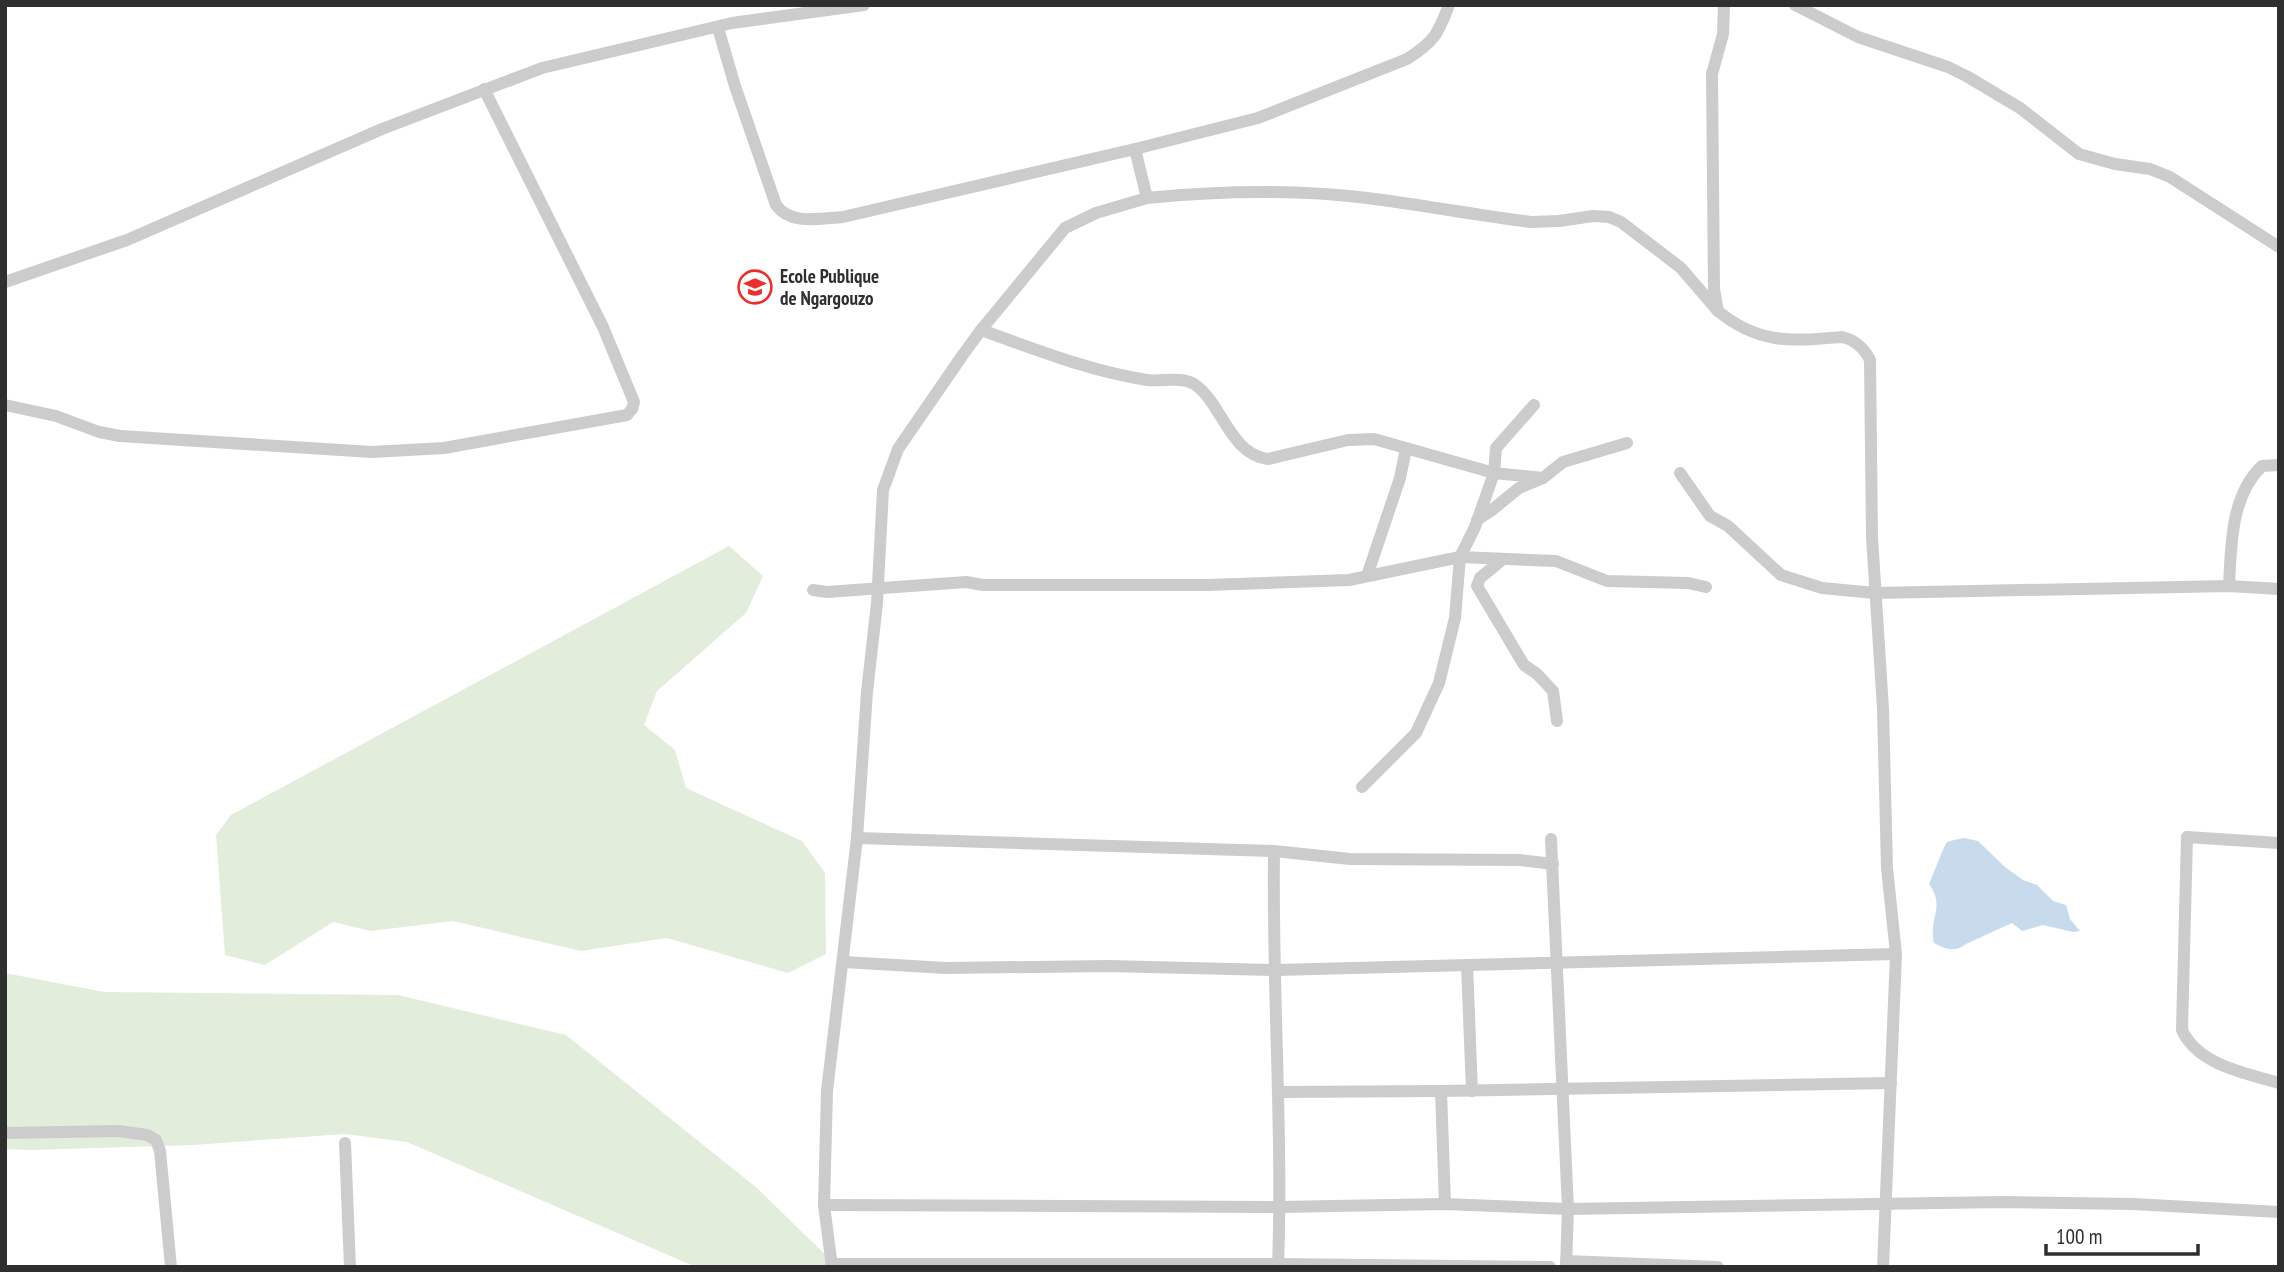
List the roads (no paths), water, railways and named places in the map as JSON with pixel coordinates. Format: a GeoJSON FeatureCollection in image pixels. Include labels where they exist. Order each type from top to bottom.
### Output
{"type":"FeatureCollection","features":[{"type":"Feature","properties":{"kind":"street"},"geometry":{"type":"LineString","coordinates":[[5,282],[127,240],[382,129],[542,68],[732,23],[864,5]]}},
{"type":"Feature","properties":{"kind":"street"},"geometry":{"type":"LineString","coordinates":[[718,28],[776,205],[783,214],[794,218],[843,217],[1258,118],[1407,59],[1427,46],[1439,30],[1449,5]]}},
{"type":"Feature","properties":{"kind":"street"},"geometry":{"type":"LineString","coordinates":[[1717,312],[1714,289],[1712,74],[1723,34],[1724,5]]}},
{"type":"Feature","properties":{"kind":"street"},"geometry":{"type":"LineString","coordinates":[[1795,5],[1857,37],[1948,67],[1968,77],[2020,108],[2079,154],[2115,164],[2150,169],[2170,177],[2279,247]]}},
{"type":"Feature","properties":{"kind":"street"},"geometry":{"type":"LineString","coordinates":[[5,405],[56,416],[99,432],[120,436],[372,452],[444,448],[627,415],[634,402],[603,327],[485,89]]}},
{"type":"Feature","properties":{"kind":"street"},"geometry":{"type":"LineString","coordinates":[[1135,149],[1147,198]]}},
{"type":"Feature","properties":{"kind":"street"},"geometry":{"type":"LineString","coordinates":[[1550,1267],[832,1266],[824,1205],[827,1091],[857,838],[867,692],[878,589],[883,491],[898,449],[981,330],[1065,228],[1096,213],[1147,198],[1202,192],[1280,192],[1365,198],[1531,222],[1609,217],[1637,233],[1681,268],[1717,312],[1729,321],[1785,341],[1842,337],[1851,339],[1866,351],[1870,360],[1872,537],[1883,709],[1887,867],[1896,954],[1883,1267]]}},
{"type":"Feature","properties":{"kind":"street"},"geometry":{"type":"LineString","coordinates":[[981,330],[1095,369],[1150,380],[1180,380],[1192,383],[1204,392],[1233,434],[1255,457],[1268,459],[1348,440],[1374,439],[1494,473],[1543,478]]}},
{"type":"Feature","properties":{"kind":"street"},"geometry":{"type":"LineString","coordinates":[[1362,786],[1416,733],[1439,683],[1455,618],[1460,558],[1494,473],[1496,449],[1534,405]]}},
{"type":"Feature","properties":{"kind":"street"},"geometry":{"type":"LineString","coordinates":[[1477,520],[1519,488],[1543,478],[1563,462],[1627,443]]}},
{"type":"Feature","properties":{"kind":"street"},"geometry":{"type":"LineString","coordinates":[[1367,576],[1400,478],[1406,449]]}},
{"type":"Feature","properties":{"kind":"street"},"geometry":{"type":"LineString","coordinates":[[2229,586],[2231,548],[2241,495],[2252,476],[2262,466],[2279,465]]}},
{"type":"Feature","properties":{"kind":"street"},"geometry":{"type":"LineString","coordinates":[[1679,473],[1710,516],[1728,526],[1781,575],[1822,588],[1875,593],[2229,586],[2279,589]]}},
{"type":"Feature","properties":{"kind":"street"},"geometry":{"type":"LineString","coordinates":[[813,590],[827,592],[966,582],[982,585],[1208,584],[1349,580],[1460,558],[1556,561],[1607,582],[1688,583],[1706,587]]}},
{"type":"Feature","properties":{"kind":"street"},"geometry":{"type":"LineString","coordinates":[[1503,559],[1480,578],[1477,586],[1524,665],[1553,691],[1557,722]]}},
{"type":"Feature","properties":{"kind":"street"},"geometry":{"type":"LineString","coordinates":[[2279,843],[2187,837],[2182,1030],[2187,1040],[2225,1067],[2279,1083]]}},
{"type":"Feature","properties":{"kind":"street"},"geometry":{"type":"LineString","coordinates":[[857,838],[1273,851],[1350,859],[1520,860],[1553,864]]}},
{"type":"Feature","properties":{"kind":"street"},"geometry":{"type":"LineString","coordinates":[[1551,839],[1569,1209],[1566,1264],[1718,1267]]}},
{"type":"Feature","properties":{"kind":"street"},"geometry":{"type":"LineString","coordinates":[[1273,851],[1279,1092],[1278,1265]]}},
{"type":"Feature","properties":{"kind":"street"},"geometry":{"type":"LineString","coordinates":[[844,962],[946,968],[1108,966],[1276,970],[1896,954]]}},
{"type":"Feature","properties":{"kind":"street"},"geometry":{"type":"LineString","coordinates":[[1467,965],[1472,1091]]}},
{"type":"Feature","properties":{"kind":"street"},"geometry":{"type":"LineString","coordinates":[[1279,1092],[1891,1083]]}},
{"type":"Feature","properties":{"kind":"street"},"geometry":{"type":"LineString","coordinates":[[1441,1091],[1445,1204]]}},
{"type":"Feature","properties":{"kind":"street"},"geometry":{"type":"LineString","coordinates":[[5,1133],[119,1131],[147,1135],[156,1140],[160,1151],[171,1267]]}},
{"type":"Feature","properties":{"kind":"street"},"geometry":{"type":"LineString","coordinates":[[345,1143],[350,1267]]}},
{"type":"Feature","properties":{"kind":"street"},"geometry":{"type":"LineString","coordinates":[[824,1205],[1280,1207],[1445,1204],[1569,1209],[2055,1203],[2279,1212]]}},
{"type":"Feature","properties":{"kind":"water"},"geometry":{"type":"Polygon","coordinates":[[[1964,838],[1978,841],[2005,867],[2023,880],[2037,885],[2053,901],[2066,905],[2070,919],[2080,931],[2073,932],[2043,925],[2022,931],[2012,923],[1958,948],[1946,948],[1934,943],[1936,900],[1929,884],[1947,842],[1964,838]]]}},
{"type":"Feature","properties":{"kind":"place","name":"Ecole Publique de Ngargouzo"},"geometry":{"type":"Point","coordinates":[755,287]}}]}
